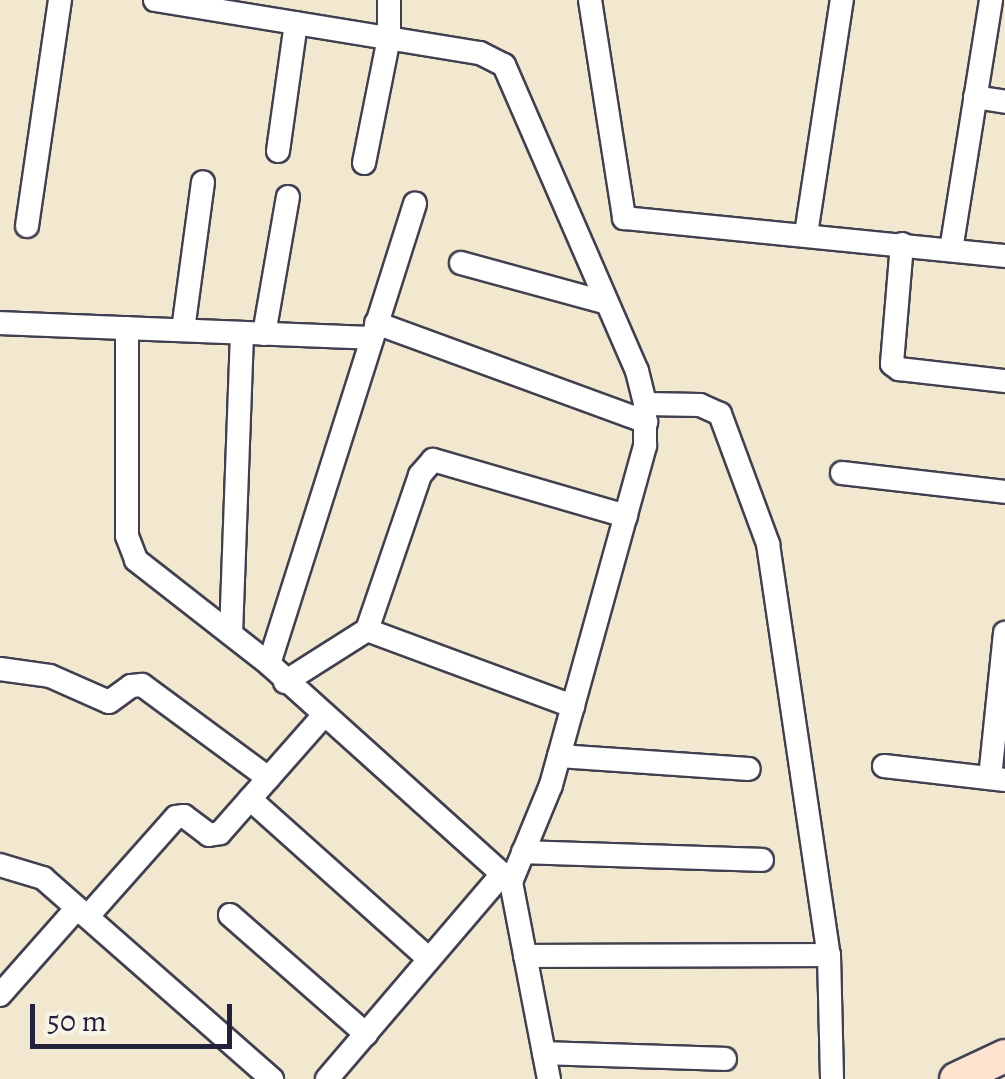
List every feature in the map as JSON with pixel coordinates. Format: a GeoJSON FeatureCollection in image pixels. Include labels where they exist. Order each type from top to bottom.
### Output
{"type":"FeatureCollection","features":[{"type":"Feature","properties":{"kind":"street"},"geometry":{"type":"LineString","coordinates":[[27,226],[60,0]]}},
{"type":"Feature","properties":{"kind":"street"},"geometry":{"type":"LineString","coordinates":[[154,0],[289,15],[389,38],[480,53],[504,65],[636,372],[645,413],[646,446],[559,756],[524,852],[506,878],[429,959],[327,1079]]}},
{"type":"Feature","properties":{"kind":"street"},"geometry":{"type":"LineString","coordinates":[[364,163],[389,38],[389,0]]}},
{"type":"Feature","properties":{"kind":"street"},"geometry":{"type":"LineString","coordinates":[[590,0],[624,218],[1005,256]]}},
{"type":"Feature","properties":{"kind":"street"},"geometry":{"type":"LineString","coordinates":[[806,234],[842,0]]}},
{"type":"Feature","properties":{"kind":"street"},"geometry":{"type":"LineString","coordinates":[[951,250],[991,0]]}},
{"type":"Feature","properties":{"kind":"street"},"geometry":{"type":"LineString","coordinates":[[278,152],[289,15]]}},
{"type":"Feature","properties":{"kind":"street"},"geometry":{"type":"LineString","coordinates":[[975,97],[1005,102]]}},
{"type":"Feature","properties":{"kind":"street"},"geometry":{"type":"LineString","coordinates":[[183,330],[203,182]]}},
{"type":"Feature","properties":{"kind":"street"},"geometry":{"type":"LineString","coordinates":[[230,634],[253,333],[288,197]]}},
{"type":"Feature","properties":{"kind":"street"},"geometry":{"type":"LineString","coordinates":[[268,664],[414,204]]}},
{"type":"Feature","properties":{"kind":"street"},"geometry":{"type":"LineString","coordinates":[[902,244],[892,364],[899,369],[1005,382]]}},
{"type":"Feature","properties":{"kind":"street"},"geometry":{"type":"LineString","coordinates":[[460,263],[608,303]]}},
{"type":"Feature","properties":{"kind":"street"},"geometry":{"type":"LineString","coordinates":[[0,323],[253,333],[374,330],[645,413],[700,405],[720,414],[768,544],[828,955],[832,1079]]}},
{"type":"Feature","properties":{"kind":"street"},"geometry":{"type":"LineString","coordinates":[[127,328],[129,549],[136,560],[268,664],[506,878],[549,1079]]}},
{"type":"Feature","properties":{"kind":"street"},"geometry":{"type":"LineString","coordinates":[[286,682],[367,630],[420,475],[433,460],[626,516]]}},
{"type":"Feature","properties":{"kind":"street"},"geometry":{"type":"LineString","coordinates":[[842,473],[1005,492]]}},
{"type":"Feature","properties":{"kind":"street"},"geometry":{"type":"LineString","coordinates":[[367,630],[573,706]]}},
{"type":"Feature","properties":{"kind":"street"},"geometry":{"type":"LineString","coordinates":[[884,766],[997,779],[1005,633]]}},
{"type":"Feature","properties":{"kind":"street"},"geometry":{"type":"LineString","coordinates":[[0,669],[50,676],[109,702],[130,686],[142,685],[268,778]]}},
{"type":"Feature","properties":{"kind":"street"},"geometry":{"type":"LineString","coordinates":[[0,995],[176,817],[184,816],[213,836],[324,716]]}},
{"type":"Feature","properties":{"kind":"street"},"geometry":{"type":"LineString","coordinates":[[559,756],[749,769]]}},
{"type":"Feature","properties":{"kind":"street"},"geometry":{"type":"LineString","coordinates":[[250,799],[429,959]]}},
{"type":"Feature","properties":{"kind":"street"},"geometry":{"type":"LineString","coordinates":[[524,852],[762,860]]}},
{"type":"Feature","properties":{"kind":"street"},"geometry":{"type":"LineString","coordinates":[[0,865],[33,872],[272,1079]]}},
{"type":"Feature","properties":{"kind":"street"},"geometry":{"type":"LineString","coordinates":[[230,915],[366,1034]]}},
{"type":"Feature","properties":{"kind":"street"},"geometry":{"type":"LineString","coordinates":[[525,956],[828,955]]}},
{"type":"Feature","properties":{"kind":"street"},"geometry":{"type":"LineString","coordinates":[[544,1052],[725,1059]]}},
{"type":"Feature","properties":{"kind":"street"},"geometry":{"type":"LineString","coordinates":[[956,1079],[1005,1056]]}}]}
